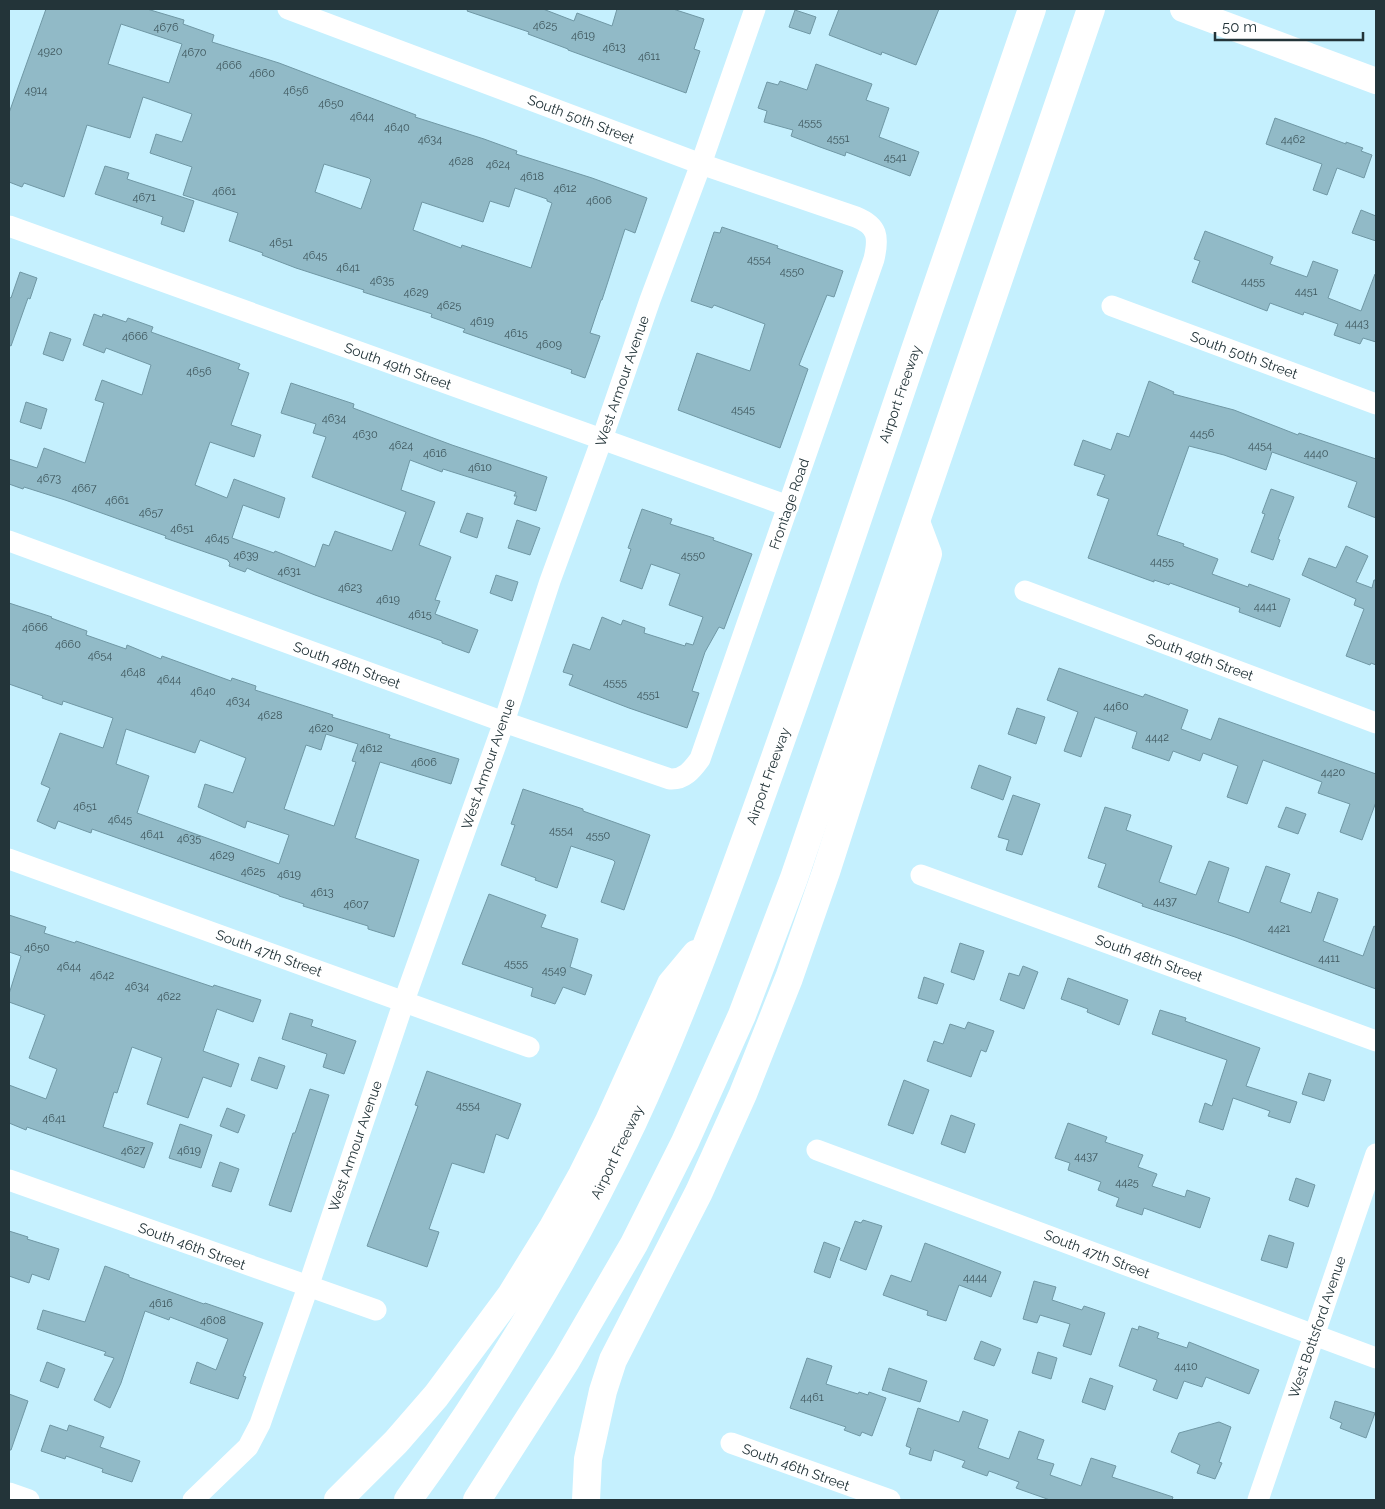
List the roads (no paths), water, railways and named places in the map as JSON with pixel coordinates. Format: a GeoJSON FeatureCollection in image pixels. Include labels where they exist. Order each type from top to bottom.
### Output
{"type":"FeatureCollection","features":[{"type":"Feature","properties":{"kind":"highway"},"geometry":{"type":"LineString","coordinates":[[477,1500],[566,1361],[634,1244],[685,1142],[742,1015],[794,878],[1091,9]]}},
{"type":"Feature","properties":{"kind":"highway","name":"Airport Freeway"},"geometry":{"type":"LineString","coordinates":[[408,1500],[440,1457],[492,1376],[554,1272],[633,1121],[680,1014],[710,938],[815,646],[1030,15]]}},
{"type":"Feature","properties":{"kind":"highway"},"geometry":{"type":"LineString","coordinates":[[586,1500],[588,1459],[603,1391],[614,1360],[699,1192],[743,1094],[789,978],[826,872],[928,554],[916,522]]}},
{"type":"Feature","properties":{"kind":"highway"},"geometry":{"type":"LineString","coordinates":[[338,1500],[396,1442],[436,1396],[511,1295],[553,1227],[582,1175],[609,1121],[670,984],[710,938]]}},
{"type":"Feature","properties":{"kind":"street","name":"South 50th Street"},"geometry":{"type":"LineString","coordinates":[[288,9],[701,164],[856,217],[868,223],[873,229]]}},
{"type":"Feature","properties":{"kind":"street","name":"West Armour Avenue"},"geometry":{"type":"LineString","coordinates":[[193,1500],[241,1453],[253,1438],[260,1424],[404,1002],[504,722],[550,580],[602,439],[650,300],[701,164],[755,9]]}},
{"type":"Feature","properties":{"kind":"street"},"geometry":{"type":"LineString","coordinates":[[1183,9],[1376,81]]}},
{"type":"Feature","properties":{"kind":"street","name":"South 49th Street"},"geometry":{"type":"LineString","coordinates":[[9,226],[788,506]]}},
{"type":"Feature","properties":{"kind":"street","name":"Frontage Road"},"geometry":{"type":"LineString","coordinates":[[687,774],[700,759],[704,750],[874,259],[877,238],[873,229]]}},
{"type":"Feature","properties":{"kind":"street","name":"South 50th Street"},"geometry":{"type":"LineString","coordinates":[[1112,306],[1376,404]]}},
{"type":"Feature","properties":{"kind":"street","name":"South 48th Street"},"geometry":{"type":"LineString","coordinates":[[9,541],[504,722],[670,779],[678,779],[687,774]]}},
{"type":"Feature","properties":{"kind":"street","name":"South 49th Street"},"geometry":{"type":"LineString","coordinates":[[1024,591],[1376,723]]}},
{"type":"Feature","properties":{"kind":"street","name":"South 47th Street"},"geometry":{"type":"LineString","coordinates":[[9,859],[530,1047]]}},
{"type":"Feature","properties":{"kind":"street","name":"South 48th Street"},"geometry":{"type":"LineString","coordinates":[[921,875],[1376,1041]]}},
{"type":"Feature","properties":{"kind":"street","name":"South 47th Street"},"geometry":{"type":"LineString","coordinates":[[818,1150],[1376,1358]]}},
{"type":"Feature","properties":{"kind":"street","name":"West Bottsford Avenue"},"geometry":{"type":"LineString","coordinates":[[1258,1500],[1376,1154]]}},
{"type":"Feature","properties":{"kind":"street","name":"South 46th Street"},"geometry":{"type":"LineString","coordinates":[[9,1180],[376,1310]]}},
{"type":"Feature","properties":{"kind":"street","name":"South 46th Street"},"geometry":{"type":"LineString","coordinates":[[731,1443],[890,1500]]}},
{"type":"Feature","properties":{"kind":"street"},"geometry":{"type":"LineString","coordinates":[[9,1493],[29,1500]]}}]}
